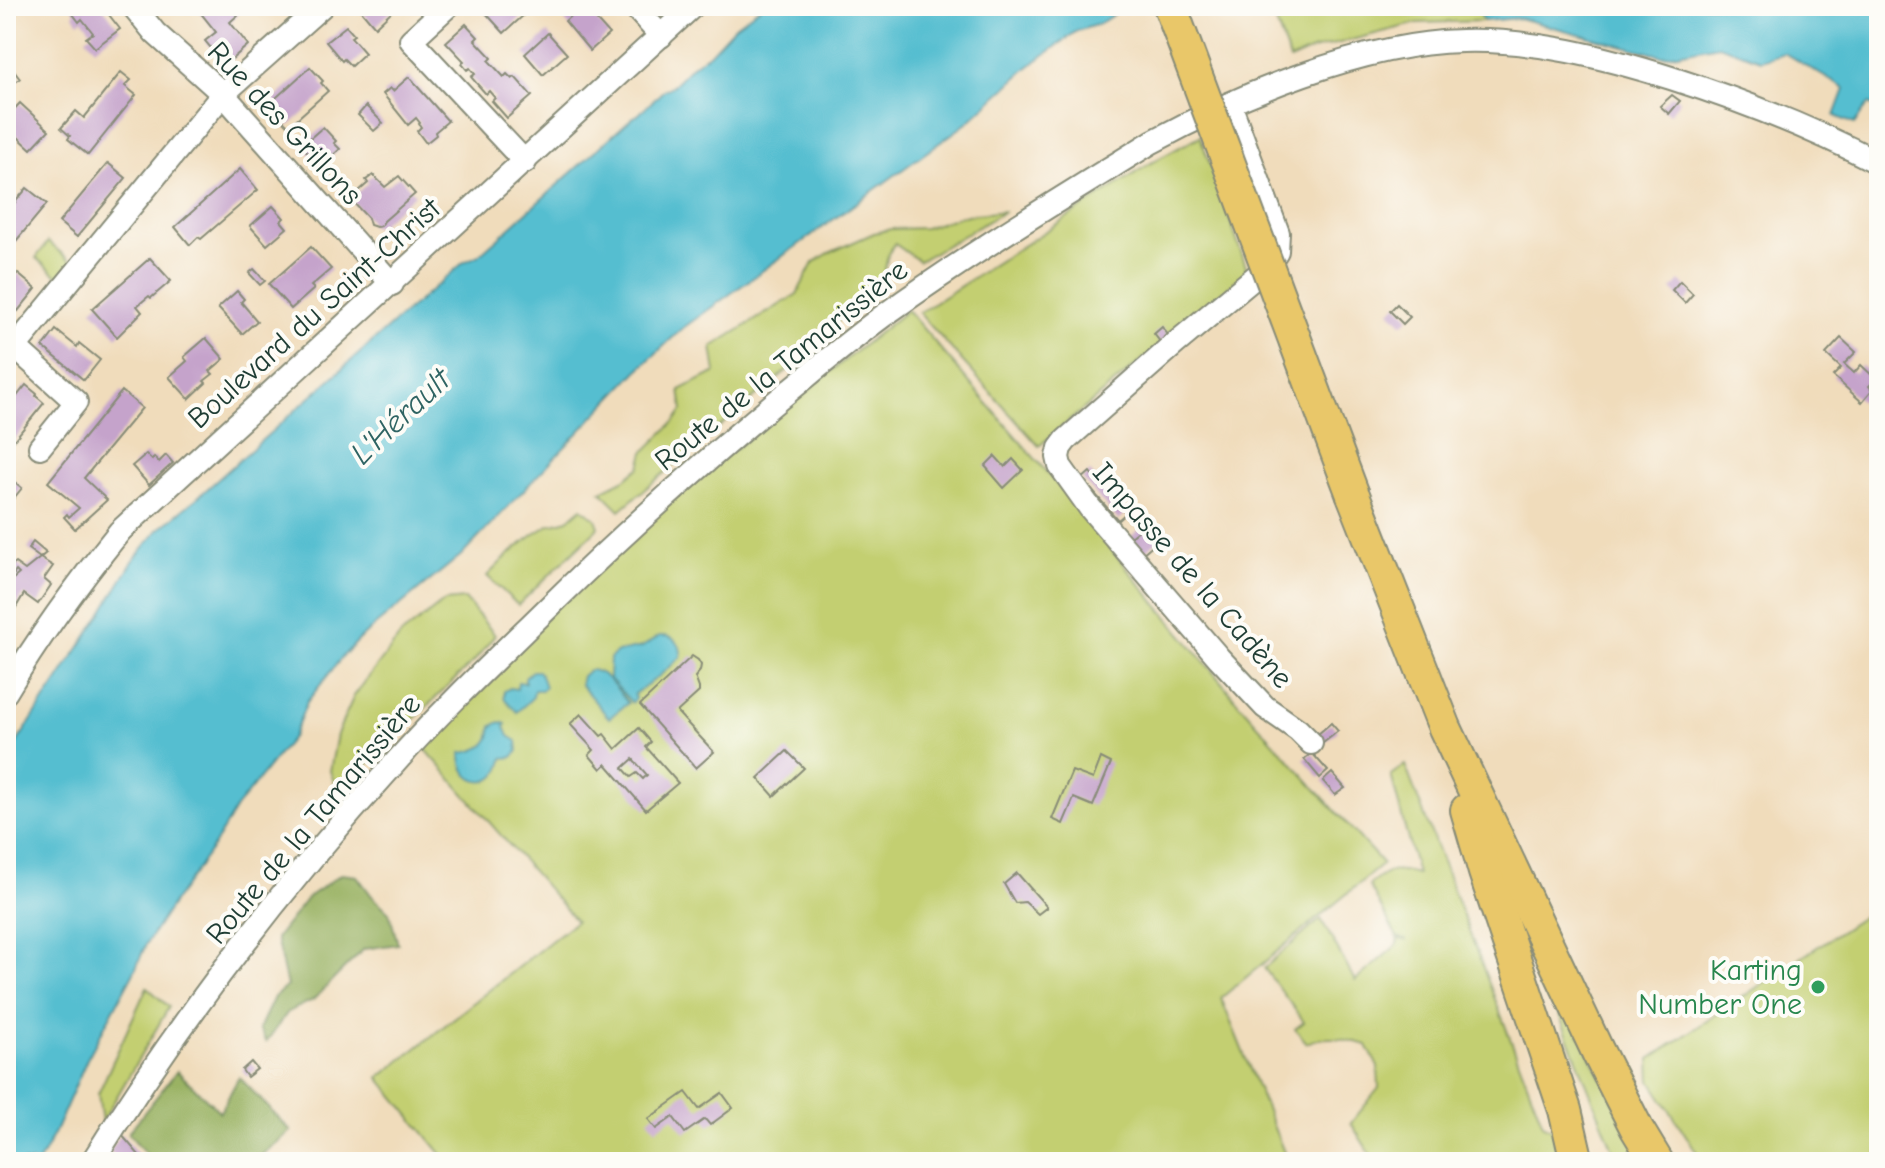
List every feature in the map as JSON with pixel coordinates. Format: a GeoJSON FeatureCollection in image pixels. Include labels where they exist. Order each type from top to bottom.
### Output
{"type":"FeatureCollection","features":[{"type":"Feature","properties":{"kind":"highway"},"geometry":{"type":"LineString","coordinates":[[1170,6],[1353,495],[1445,728],[1598,1052],[1657,1162]]}},
{"type":"Feature","properties":{"kind":"highway"},"geometry":{"type":"LineString","coordinates":[[1445,728],[1485,872],[1565,1110],[1577,1162]]}},
{"type":"Feature","properties":{"kind":"highway"},"geometry":{"type":"LineString","coordinates":[[1485,872],[1601,1162]]}},
{"type":"Feature","properties":{"kind":"street","name":"Rue des Grillons"},"geometry":{"type":"LineString","coordinates":[[133,6],[155,33],[223,94],[392,284]]}},
{"type":"Feature","properties":{"kind":"street"},"geometry":{"type":"LineString","coordinates":[[40,447],[76,402],[11,354],[223,94],[322,6]]}},
{"type":"Feature","properties":{"kind":"street"},"geometry":{"type":"LineString","coordinates":[[448,6],[411,40],[525,162]]}},
{"type":"Feature","properties":{"kind":"street"},"geometry":{"type":"LineString","coordinates":[[634,6],[661,36]]}},
{"type":"Feature","properties":{"kind":"street","name":"Boulevard du Saint-Christ"},"geometry":{"type":"LineString","coordinates":[[7,688],[49,624],[120,531],[693,6]]}},
{"type":"Feature","properties":{"kind":"street","name":"Route de la Tamarissière"},"geometry":{"type":"LineString","coordinates":[[92,1162],[209,990],[294,880],[431,724],[616,541],[743,429],[883,316],[1152,142],[1230,104],[1331,66],[1423,44],[1509,42],[1556,48],[1628,65],[1709,90],[1806,127],[1879,163]]}},
{"type":"Feature","properties":{"kind":"street","name":"Impasse de la Cadène"},"geometry":{"type":"LineString","coordinates":[[1230,104],[1278,233],[1277,251],[1266,268],[1066,440],[1058,457],[1060,466],[1090,508],[1202,640],[1265,707],[1311,743]]}},
{"type":"Feature","properties":{"kind":"green space"},"geometry":{"type":"Polygon","coordinates":[[[1270,6],[1499,6],[1478,8],[1484,21],[1418,23],[1312,50],[1290,60],[1270,6]]]}},
{"type":"Feature","properties":{"kind":"green space"},"geometry":{"type":"Polygon","coordinates":[[[1200,136],[1248,272],[1039,446],[919,313],[1154,161],[1200,136]]]}},
{"type":"Feature","properties":{"kind":"green space"},"geometry":{"type":"Polygon","coordinates":[[[1005,211],[919,261],[895,244],[888,254],[881,291],[855,300],[822,341],[620,510],[601,491],[640,467],[644,452],[683,410],[680,390],[716,372],[712,347],[797,294],[813,263],[874,233],[925,228],[961,216],[1005,211]]]}},
{"type":"Feature","properties":{"kind":"green space"},"geometry":{"type":"Polygon","coordinates":[[[48,242],[72,262],[60,278],[36,258],[48,242]]]}},
{"type":"Feature","properties":{"kind":"green space"},"geometry":{"type":"Polygon","coordinates":[[[907,310],[1068,497],[1242,707],[1383,864],[1221,998],[1288,1162],[448,1162],[379,1078],[576,921],[420,743],[628,535],[907,310]]]}},
{"type":"Feature","properties":{"kind":"green space"},"geometry":{"type":"Polygon","coordinates":[[[582,508],[596,519],[599,527],[518,605],[487,576],[533,535],[549,525],[568,520],[582,508]]]}},
{"type":"Feature","properties":{"kind":"green space"},"geometry":{"type":"Polygon","coordinates":[[[465,599],[495,635],[476,659],[337,790],[330,771],[337,734],[354,696],[401,635],[445,601],[465,599]]]}},
{"type":"Feature","properties":{"kind":"green space"},"geometry":{"type":"Polygon","coordinates":[[[1405,765],[1543,1124],[1552,1129],[1559,1162],[1375,1162],[1351,1123],[1379,1088],[1378,1067],[1367,1045],[1329,1038],[1307,1043],[1295,1029],[1304,1022],[1264,968],[1321,919],[1355,981],[1397,945],[1398,939],[1407,940],[1397,937],[1369,885],[1392,871],[1417,874],[1391,775],[1405,765]]]}},
{"type":"Feature","properties":{"kind":"green space"},"geometry":{"type":"Polygon","coordinates":[[[341,874],[357,876],[389,912],[398,944],[364,949],[313,1000],[288,1012],[266,1042],[259,1029],[274,997],[287,986],[276,938],[308,897],[341,874]]]}},
{"type":"Feature","properties":{"kind":"green space","name":"Karting Number One"},"geometry":{"type":"Polygon","coordinates":[[[1879,890],[1879,1162],[1703,1162],[1651,1081],[1650,1059],[1865,915],[1879,890]]]}},
{"type":"Feature","properties":{"kind":"green space"},"geometry":{"type":"Polygon","coordinates":[[[1516,907],[1644,1162],[1618,1162],[1516,907]]]}},
{"type":"Feature","properties":{"kind":"green space"},"geometry":{"type":"Polygon","coordinates":[[[147,987],[169,1007],[102,1122],[98,1094],[147,987]]]}},
{"type":"Feature","properties":{"kind":"green space"},"geometry":{"type":"Polygon","coordinates":[[[177,1071],[220,1112],[239,1077],[291,1131],[253,1162],[153,1162],[128,1133],[177,1071]]]}},
{"type":"Feature","properties":{"kind":"water","name":"L'Hérault"},"geometry":{"type":"Polygon","coordinates":[[[762,6],[1126,6],[1099,24],[1077,31],[1027,68],[967,123],[683,328],[636,372],[465,552],[365,634],[343,656],[307,702],[293,736],[236,808],[146,944],[39,1162],[6,1162],[6,759],[135,558],[158,530],[464,262],[479,255],[632,118],[709,54],[735,26],[762,6]]]}},
{"type":"Feature","properties":{"kind":"water"},"geometry":{"type":"Polygon","coordinates":[[[1879,6],[1879,109],[1869,104],[1854,124],[1835,116],[1845,89],[1784,53],[1761,60],[1719,45],[1662,56],[1519,18],[1484,21],[1477,8],[1879,6]]]}},
{"type":"Feature","properties":{"kind":"water"},"geometry":{"type":"Polygon","coordinates":[[[660,636],[676,641],[681,657],[634,694],[632,703],[609,678],[610,658],[618,652],[642,647],[660,636]]]}},
{"type":"Feature","properties":{"kind":"water"},"geometry":{"type":"Polygon","coordinates":[[[589,670],[606,677],[628,703],[609,718],[580,684],[582,676],[589,670]]]}},
{"type":"Feature","properties":{"kind":"water"},"geometry":{"type":"Polygon","coordinates":[[[532,671],[538,671],[545,687],[534,690],[533,697],[517,712],[504,698],[504,691],[517,689],[518,682],[525,683],[525,677],[532,671]]]}},
{"type":"Feature","properties":{"kind":"water"},"geometry":{"type":"Polygon","coordinates":[[[500,722],[506,724],[509,736],[517,741],[518,751],[513,757],[503,758],[500,769],[488,781],[473,779],[462,765],[461,753],[484,745],[490,737],[492,726],[500,722]]]}},
{"type":"Feature","properties":{"kind":"building"},"geometry":{"type":"Polygon","coordinates":[[[70,6],[102,6],[120,29],[95,48],[86,38],[93,33],[82,19],[79,22],[70,6]]]}},
{"type":"Feature","properties":{"kind":"building"},"geometry":{"type":"Polygon","coordinates":[[[205,6],[235,6],[240,13],[230,22],[248,45],[225,65],[205,41],[216,32],[199,11],[205,6]]]}},
{"type":"Feature","properties":{"kind":"building"},"geometry":{"type":"Polygon","coordinates":[[[391,6],[394,9],[375,27],[359,8],[391,6]]]}},
{"type":"Feature","properties":{"kind":"building"},"geometry":{"type":"Polygon","coordinates":[[[490,6],[516,6],[524,15],[504,33],[484,11],[490,6]]]}},
{"type":"Feature","properties":{"kind":"building"},"geometry":{"type":"Polygon","coordinates":[[[581,6],[609,34],[590,51],[565,21],[581,6]]]}},
{"type":"Feature","properties":{"kind":"building"},"geometry":{"type":"Polygon","coordinates":[[[466,24],[478,37],[475,40],[492,58],[489,61],[504,77],[507,74],[512,79],[515,77],[532,96],[507,118],[492,101],[495,98],[489,91],[486,94],[471,77],[475,74],[470,68],[467,70],[462,64],[464,61],[446,42],[466,24]]]}},
{"type":"Feature","properties":{"kind":"building"},"geometry":{"type":"Polygon","coordinates":[[[346,26],[365,53],[351,66],[344,59],[342,61],[326,42],[346,26]]]}},
{"type":"Feature","properties":{"kind":"building"},"geometry":{"type":"Polygon","coordinates":[[[548,33],[567,54],[543,75],[525,54],[548,33]]]}},
{"type":"Feature","properties":{"kind":"building"},"geometry":{"type":"Polygon","coordinates":[[[310,67],[328,91],[289,126],[267,106],[310,67]]]}},
{"type":"Feature","properties":{"kind":"building"},"geometry":{"type":"Polygon","coordinates":[[[14,71],[20,79],[6,88],[6,77],[14,71]]]}},
{"type":"Feature","properties":{"kind":"building"},"geometry":{"type":"Polygon","coordinates":[[[121,72],[131,80],[125,86],[136,95],[88,155],[68,139],[70,136],[61,128],[76,111],[84,118],[121,72]]]}},
{"type":"Feature","properties":{"kind":"building"},"geometry":{"type":"Polygon","coordinates":[[[409,77],[448,121],[426,143],[417,131],[421,127],[416,118],[408,125],[383,94],[390,88],[393,91],[409,77]]]}},
{"type":"Feature","properties":{"kind":"building"},"geometry":{"type":"Polygon","coordinates":[[[1672,95],[1680,101],[1669,114],[1660,106],[1672,95]]]}},
{"type":"Feature","properties":{"kind":"building"},"geometry":{"type":"Polygon","coordinates":[[[20,103],[49,130],[31,149],[6,126],[6,118],[20,103]]]}},
{"type":"Feature","properties":{"kind":"building"},"geometry":{"type":"Polygon","coordinates":[[[366,106],[383,123],[374,131],[358,115],[366,106]]]}},
{"type":"Feature","properties":{"kind":"building"},"geometry":{"type":"Polygon","coordinates":[[[323,127],[340,149],[322,165],[301,146],[323,127]]]}},
{"type":"Feature","properties":{"kind":"building"},"geometry":{"type":"Polygon","coordinates":[[[108,163],[126,178],[77,237],[59,222],[108,163]]]}},
{"type":"Feature","properties":{"kind":"building"},"geometry":{"type":"Polygon","coordinates":[[[240,169],[258,190],[190,245],[175,227],[240,169]]]}},
{"type":"Feature","properties":{"kind":"building"},"geometry":{"type":"Polygon","coordinates":[[[373,175],[385,187],[399,176],[415,194],[381,226],[376,227],[370,225],[368,218],[350,199],[373,175]]]}},
{"type":"Feature","properties":{"kind":"building"},"geometry":{"type":"Polygon","coordinates":[[[27,188],[47,204],[6,253],[6,213],[27,188]]]}},
{"type":"Feature","properties":{"kind":"building"},"geometry":{"type":"Polygon","coordinates":[[[273,206],[284,218],[281,221],[287,228],[267,245],[250,226],[273,206]]]}},
{"type":"Feature","properties":{"kind":"building"},"geometry":{"type":"Polygon","coordinates":[[[311,247],[331,269],[291,309],[269,284],[311,247]]]}},
{"type":"Feature","properties":{"kind":"building"},"geometry":{"type":"Polygon","coordinates":[[[150,258],[171,281],[137,306],[142,312],[117,337],[92,309],[150,258]]]}},
{"type":"Feature","properties":{"kind":"building"},"geometry":{"type":"Polygon","coordinates":[[[254,269],[265,281],[260,285],[249,273],[254,269]]]}},
{"type":"Feature","properties":{"kind":"building"},"geometry":{"type":"Polygon","coordinates":[[[17,273],[36,289],[18,311],[6,301],[6,287],[17,273]]]}},
{"type":"Feature","properties":{"kind":"building"},"geometry":{"type":"Polygon","coordinates":[[[1680,281],[1693,294],[1685,303],[1672,290],[1680,281]]]}},
{"type":"Feature","properties":{"kind":"building"},"geometry":{"type":"Polygon","coordinates":[[[237,291],[244,299],[241,302],[257,321],[242,334],[218,308],[237,291]]]}},
{"type":"Feature","properties":{"kind":"building"},"geometry":{"type":"Polygon","coordinates":[[[1397,304],[1410,317],[1403,324],[1390,311],[1397,304]]]}},
{"type":"Feature","properties":{"kind":"building"},"geometry":{"type":"Polygon","coordinates":[[[1162,327],[1169,336],[1161,343],[1154,334],[1162,327]]]}},
{"type":"Feature","properties":{"kind":"building"},"geometry":{"type":"Polygon","coordinates":[[[56,330],[100,360],[84,380],[43,347],[56,330]]]}},
{"type":"Feature","properties":{"kind":"building"},"geometry":{"type":"Polygon","coordinates":[[[206,338],[224,359],[210,371],[213,374],[189,399],[169,377],[187,361],[184,357],[206,338]]]}},
{"type":"Feature","properties":{"kind":"building"},"geometry":{"type":"Polygon","coordinates":[[[1841,338],[1856,352],[1844,364],[1854,373],[1861,365],[1876,379],[1862,402],[1833,376],[1841,368],[1826,354],[1841,338]]]}},
{"type":"Feature","properties":{"kind":"building"},"geometry":{"type":"Polygon","coordinates":[[[26,385],[44,403],[6,450],[6,410],[26,385]]]}},
{"type":"Feature","properties":{"kind":"building"},"geometry":{"type":"Polygon","coordinates":[[[122,391],[142,408],[84,478],[107,500],[75,529],[64,517],[67,514],[69,517],[79,508],[48,482],[122,391]]]}},
{"type":"Feature","properties":{"kind":"building"},"geometry":{"type":"Polygon","coordinates":[[[146,454],[159,462],[166,455],[173,463],[149,485],[132,466],[146,454]]]}},
{"type":"Feature","properties":{"kind":"building"},"geometry":{"type":"Polygon","coordinates":[[[995,456],[1005,467],[1013,459],[1023,470],[1004,488],[985,466],[995,456]]]}},
{"type":"Feature","properties":{"kind":"building"},"geometry":{"type":"Polygon","coordinates":[[[1090,472],[1123,505],[1121,507],[1126,513],[1118,520],[1082,479],[1090,472]]]}},
{"type":"Feature","properties":{"kind":"building"},"geometry":{"type":"Polygon","coordinates":[[[6,475],[22,488],[6,508],[6,475]]]}},
{"type":"Feature","properties":{"kind":"building"},"geometry":{"type":"Polygon","coordinates":[[[1151,520],[1161,538],[1142,554],[1129,538],[1151,520]]]}},
{"type":"Feature","properties":{"kind":"building"},"geometry":{"type":"Polygon","coordinates":[[[33,542],[46,553],[40,558],[28,549],[33,542]]]}},
{"type":"Feature","properties":{"kind":"building"},"geometry":{"type":"Polygon","coordinates":[[[40,558],[53,566],[44,579],[51,585],[38,604],[24,594],[6,624],[6,580],[8,583],[19,574],[16,571],[13,575],[6,570],[6,563],[11,567],[15,563],[25,570],[40,558]]]}},
{"type":"Feature","properties":{"kind":"building"},"geometry":{"type":"Polygon","coordinates":[[[692,656],[701,665],[695,677],[699,692],[677,712],[714,752],[696,768],[640,705],[692,656]]]}},
{"type":"Feature","properties":{"kind":"building"},"geometry":{"type":"Polygon","coordinates":[[[581,714],[616,749],[639,728],[651,742],[646,747],[678,783],[646,810],[606,764],[601,769],[589,755],[594,750],[570,724],[581,714]],[[633,759],[623,768],[631,777],[637,773],[643,779],[647,775],[633,759]]]}},
{"type":"Feature","properties":{"kind":"building"},"geometry":{"type":"Polygon","coordinates":[[[1331,723],[1338,731],[1323,743],[1317,735],[1331,723]]]}},
{"type":"Feature","properties":{"kind":"building"},"geometry":{"type":"Polygon","coordinates":[[[787,751],[804,768],[774,796],[758,778],[787,751]]]}},
{"type":"Feature","properties":{"kind":"building"},"geometry":{"type":"Polygon","coordinates":[[[1312,753],[1328,771],[1320,778],[1304,759],[1312,753]]]}},
{"type":"Feature","properties":{"kind":"building"},"geometry":{"type":"Polygon","coordinates":[[[1101,758],[1111,763],[1093,806],[1074,798],[1063,824],[1052,819],[1072,771],[1093,779],[1101,758]]]}},
{"type":"Feature","properties":{"kind":"building"},"geometry":{"type":"Polygon","coordinates":[[[1332,773],[1345,788],[1335,795],[1323,781],[1332,773]]]}},
{"type":"Feature","properties":{"kind":"building"},"geometry":{"type":"Polygon","coordinates":[[[1017,873],[1047,907],[1038,914],[1025,902],[1015,903],[1004,884],[1017,873]]]}},
{"type":"Feature","properties":{"kind":"building"},"geometry":{"type":"Polygon","coordinates":[[[251,1062],[257,1069],[247,1077],[242,1070],[251,1062]]]}},
{"type":"Feature","properties":{"kind":"building"},"geometry":{"type":"Polygon","coordinates":[[[686,1092],[699,1109],[722,1093],[733,1108],[710,1125],[705,1119],[685,1133],[673,1117],[656,1129],[648,1119],[686,1092]]]}},
{"type":"Feature","properties":{"kind":"building"},"geometry":{"type":"Polygon","coordinates":[[[121,1134],[145,1162],[121,1162],[110,1151],[121,1134]]]}},
{"type":"Feature","properties":{"kind":"building"},"geometry":{"type":"Polygon","coordinates":[[[1121,1153],[1125,1162],[1099,1162],[1121,1153]]]}},
{"type":"Feature","properties":{"kind":"place","name":"Karting Number One"},"geometry":{"type":"Point","coordinates":[1818,987]}}]}
